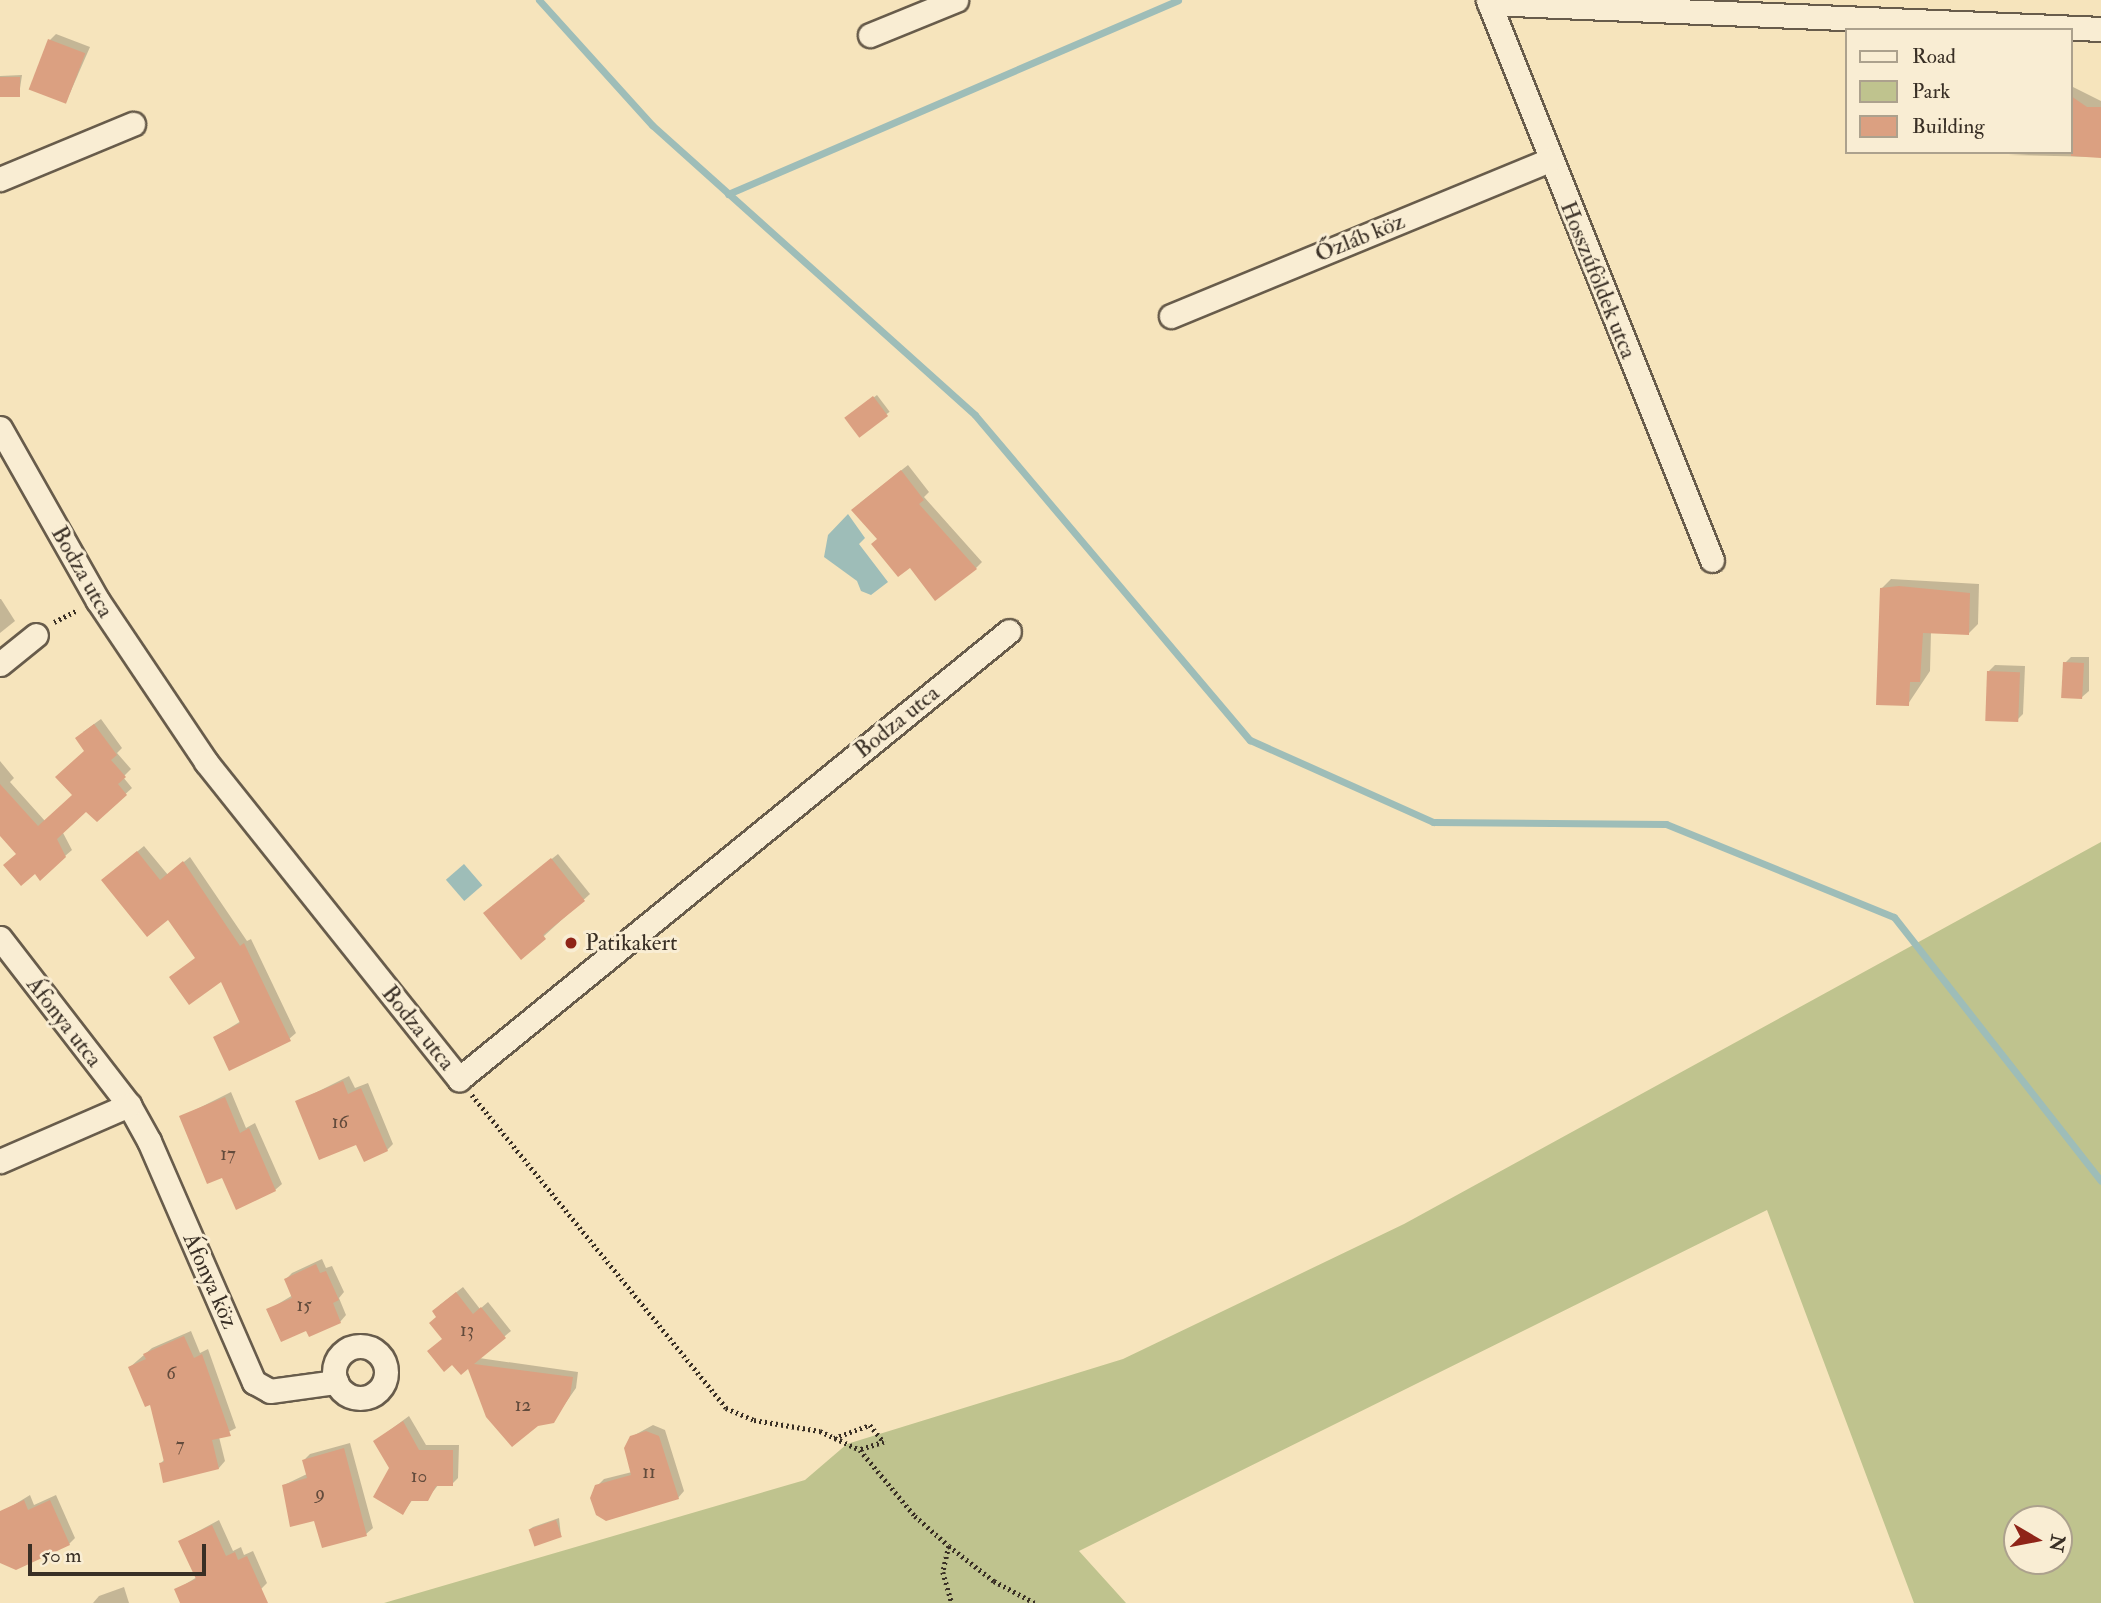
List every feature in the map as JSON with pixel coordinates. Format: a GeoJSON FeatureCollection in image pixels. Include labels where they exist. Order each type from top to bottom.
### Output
{"type":"FeatureCollection","features":[{"type":"Feature","properties":{"kind":"street"},"geometry":{"type":"LineString","coordinates":[[870,35],[956,0]]}},
{"type":"Feature","properties":{"kind":"street"},"geometry":{"type":"LineString","coordinates":[[1489,1],[2101,29]]}},
{"type":"Feature","properties":{"kind":"street","name":"Hosszúföldek utca"},"geometry":{"type":"LineString","coordinates":[[1489,1],[1550,160],[1712,560]]}},
{"type":"Feature","properties":{"kind":"street"},"geometry":{"type":"LineString","coordinates":[[0,179],[133,124]]}},
{"type":"Feature","properties":{"kind":"street","name":"Őzláb köz"},"geometry":{"type":"LineString","coordinates":[[1171,316],[1550,160]]}},
{"type":"Feature","properties":{"kind":"street","name":"Bodza utca"},"geometry":{"type":"LineString","coordinates":[[0,428],[98,601],[206,762],[459,1079],[1009,631]]}},
{"type":"Feature","properties":{"kind":"street"},"geometry":{"type":"LineString","coordinates":[[0,664],[36,635]]}},
{"type":"Feature","properties":{"kind":"street","name":"Áfonya utca"},"geometry":{"type":"LineString","coordinates":[[0,938],[129,1105]]}},
{"type":"Feature","properties":{"kind":"street"},"geometry":{"type":"LineString","coordinates":[[0,1161],[129,1105]]}},
{"type":"Feature","properties":{"kind":"street","name":"Áfonya köz"},"geometry":{"type":"LineString","coordinates":[[129,1105],[149,1140],[254,1382],[270,1391],[336,1382]]}},
{"type":"Feature","properties":{"kind":"path"},"geometry":{"type":"LineString","coordinates":[[36,635],[98,601]]}},
{"type":"Feature","properties":{"kind":"path"},"geometry":{"type":"LineString","coordinates":[[459,1079],[726,1408],[754,1420],[834,1438],[860,1450],[915,1516],[949,1546],[993,1581],[1035,1603]]}},
{"type":"Feature","properties":{"kind":"path"},"geometry":{"type":"LineString","coordinates":[[834,1438],[870,1426],[884,1442],[860,1450]]}},
{"type":"Feature","properties":{"kind":"path"},"geometry":{"type":"LineString","coordinates":[[949,1546],[943,1572],[952,1603]]}},
{"type":"Feature","properties":{"kind":"green space"},"geometry":{"type":"Polygon","coordinates":[[[2101,842],[2101,1603],[1914,1603],[1767,1210],[1079,1551],[1126,1603],[384,1603],[805,1480],[847,1444],[1123,1359],[1404,1224],[2101,842]]]}},
{"type":"Feature","properties":{"kind":"water"},"geometry":{"type":"Polygon","coordinates":[[[848,514],[865,538],[859,544],[888,582],[871,595],[861,591],[857,581],[824,557],[828,535],[848,514]]]}},
{"type":"Feature","properties":{"kind":"water"},"geometry":{"type":"Polygon","coordinates":[[[464,864],[482,885],[464,901],[446,880],[464,864]]]}},
{"type":"Feature","properties":{"kind":"building"},"geometry":{"type":"Polygon","coordinates":[[[48,39],[85,53],[66,104],[29,89],[48,39]]]}},
{"type":"Feature","properties":{"kind":"building"},"geometry":{"type":"Polygon","coordinates":[[[0,77],[20,77],[20,97],[0,97],[0,77]]]}},
{"type":"Feature","properties":{"kind":"building"},"geometry":{"type":"Polygon","coordinates":[[[2073,97],[2087,107],[2101,107],[2101,158],[2071,156],[2073,97]]]}},
{"type":"Feature","properties":{"kind":"building"},"geometry":{"type":"Polygon","coordinates":[[[873,396],[888,416],[859,438],[844,418],[873,396]]]}},
{"type":"Feature","properties":{"kind":"building"},"geometry":{"type":"Polygon","coordinates":[[[901,470],[924,500],[919,504],[977,569],[935,601],[910,568],[898,577],[871,544],[877,539],[851,510],[901,470]]]}},
{"type":"Feature","properties":{"kind":"building"},"geometry":{"type":"Polygon","coordinates":[[[1899,586],[1970,593],[1969,635],[1923,633],[1920,682],[1910,682],[1909,706],[1876,705],[1880,588],[1899,586]]]}},
{"type":"Feature","properties":{"kind":"building"},"geometry":{"type":"Polygon","coordinates":[[[2063,662],[2084,663],[2082,699],[2061,698],[2063,662]]]}},
{"type":"Feature","properties":{"kind":"building"},"geometry":{"type":"Polygon","coordinates":[[[1987,671],[2020,672],[2018,722],[1985,721],[1987,671]]]}},
{"type":"Feature","properties":{"kind":"building"},"geometry":{"type":"Polygon","coordinates":[[[94,724],[117,755],[111,760],[126,777],[118,784],[127,795],[97,822],[86,812],[57,839],[66,857],[40,881],[35,874],[21,886],[3,865],[16,854],[0,836],[0,784],[38,826],[72,795],[55,777],[84,751],[75,738],[94,724]]]}},
{"type":"Feature","properties":{"kind":"building"},"geometry":{"type":"Polygon","coordinates":[[[137,851],[160,880],[183,861],[240,946],[244,943],[291,1041],[229,1071],[213,1037],[240,1023],[221,982],[189,1005],[169,977],[195,958],[168,920],[147,937],[101,880],[137,851]]]}},
{"type":"Feature","properties":{"kind":"building"},"geometry":{"type":"Polygon","coordinates":[[[551,858],[585,901],[543,935],[546,939],[521,960],[483,913],[551,858]]]}},
{"type":"Feature","properties":{"kind":"building"},"geometry":{"type":"Polygon","coordinates":[[[343,1081],[348,1094],[361,1088],[388,1151],[364,1162],[356,1145],[319,1160],[295,1101],[343,1081]]]}},
{"type":"Feature","properties":{"kind":"building"},"geometry":{"type":"Polygon","coordinates":[[[225,1097],[240,1133],[249,1128],[276,1191],[236,1210],[222,1178],[207,1184],[179,1116],[225,1097]]]}},
{"type":"Feature","properties":{"kind":"building"},"geometry":{"type":"Polygon","coordinates":[[[316,1264],[320,1273],[326,1271],[339,1300],[333,1303],[341,1323],[309,1337],[306,1331],[281,1342],[266,1309],[292,1298],[284,1279],[316,1264]]]}},
{"type":"Feature","properties":{"kind":"building"},"geometry":{"type":"Polygon","coordinates":[[[456,1292],[473,1314],[481,1307],[506,1338],[474,1364],[573,1377],[570,1396],[554,1423],[538,1426],[512,1447],[486,1417],[468,1369],[461,1375],[452,1365],[444,1372],[427,1351],[442,1339],[429,1323],[436,1317],[432,1311],[456,1292]]]}},
{"type":"Feature","properties":{"kind":"building"},"geometry":{"type":"Polygon","coordinates":[[[184,1336],[194,1358],[202,1354],[231,1436],[212,1440],[219,1469],[163,1483],[159,1463],[164,1462],[150,1405],[145,1407],[128,1367],[146,1359],[143,1354],[184,1336]]]}},
{"type":"Feature","properties":{"kind":"building"},"geometry":{"type":"Polygon","coordinates":[[[403,1421],[419,1450],[453,1450],[453,1486],[436,1486],[428,1501],[411,1501],[403,1515],[373,1497],[389,1468],[373,1441],[403,1421]]]}},
{"type":"Feature","properties":{"kind":"building"},"geometry":{"type":"Polygon","coordinates":[[[646,1431],[659,1436],[679,1499],[606,1521],[596,1515],[590,1498],[595,1485],[631,1475],[624,1448],[630,1436],[646,1431]]]}},
{"type":"Feature","properties":{"kind":"building"},"geometry":{"type":"Polygon","coordinates":[[[344,1448],[367,1536],[322,1548],[314,1521],[290,1527],[282,1485],[307,1478],[302,1460],[344,1448]]]}},
{"type":"Feature","properties":{"kind":"building"},"geometry":{"type":"Polygon","coordinates":[[[24,1500],[28,1510],[50,1500],[70,1545],[16,1570],[0,1563],[0,1511],[24,1500]]]}},
{"type":"Feature","properties":{"kind":"building"},"geometry":{"type":"Polygon","coordinates":[[[556,1520],[562,1537],[534,1546],[529,1529],[556,1520]]]}},
{"type":"Feature","properties":{"kind":"building"},"geometry":{"type":"Polygon","coordinates":[[[212,1525],[226,1556],[235,1552],[238,1560],[247,1556],[268,1603],[180,1603],[174,1589],[196,1579],[178,1541],[212,1525]]]}},
{"type":"Feature","properties":{"kind":"waterway"},"geometry":{"type":"LineString","coordinates":[[539,0],[652,125],[975,415],[1250,740],[1433,822],[1666,824],[1894,917],[2101,1181]]}},
{"type":"Feature","properties":{"kind":"waterway"},"geometry":{"type":"LineString","coordinates":[[728,194],[1178,0]]}},
{"type":"Feature","properties":{"kind":"place","name":"Patikakert"},"geometry":{"type":"Point","coordinates":[571,943]}}]}
